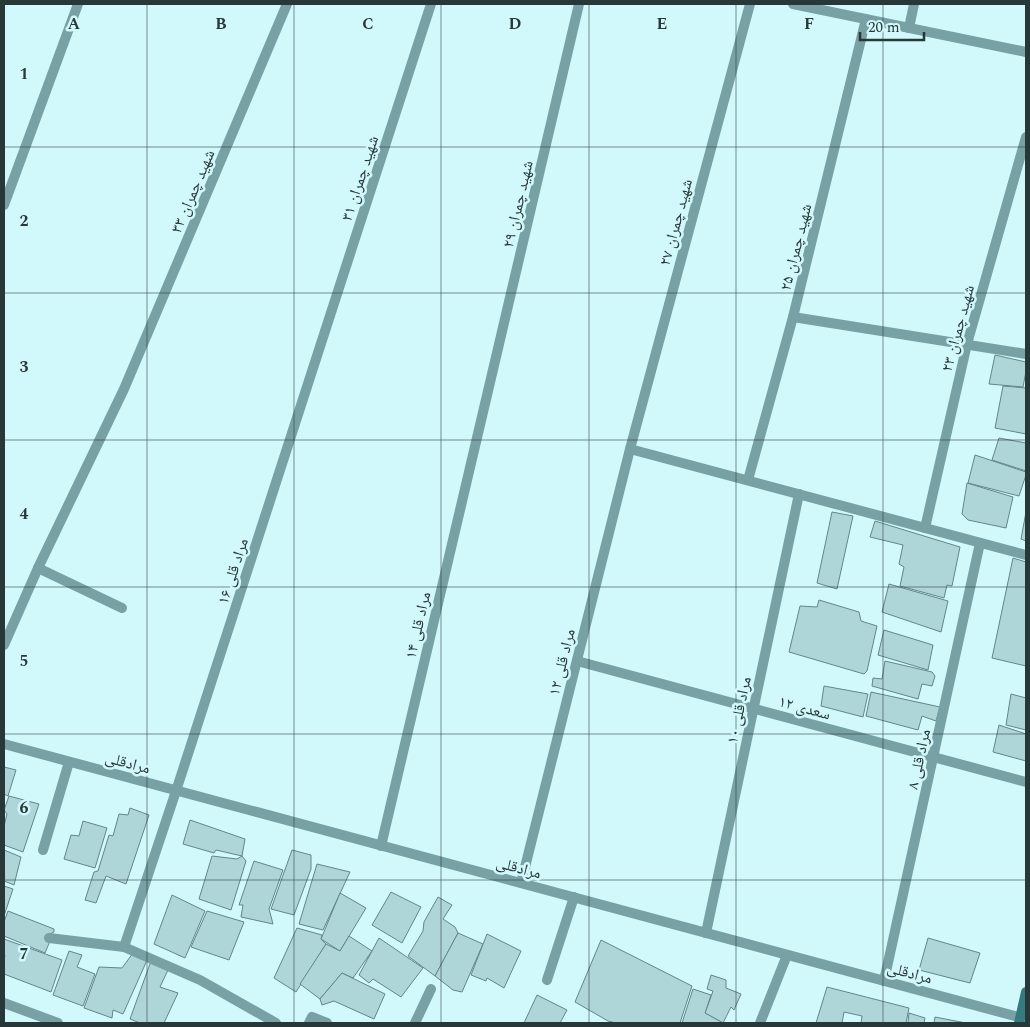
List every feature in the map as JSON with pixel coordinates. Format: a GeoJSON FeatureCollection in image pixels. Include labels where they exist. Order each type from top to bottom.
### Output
{"type":"FeatureCollection","features":[{"type":"Feature","properties":{"kind":"main road"},"geometry":{"type":"LineString","coordinates":[[1022,1020],[1026,992]]}},
{"type":"Feature","properties":{"kind":"street"},"geometry":{"type":"LineString","coordinates":[[4,205],[78,4]]}},
{"type":"Feature","properties":{"kind":"street","name":"شهید چمران ۳۳"},"geometry":{"type":"LineString","coordinates":[[4,645],[38,568],[124,389],[287,4]]}},
{"type":"Feature","properties":{"kind":"street","name":"شهید چمران ۳۱"},"geometry":{"type":"LineString","coordinates":[[315,360],[431,4]]}},
{"type":"Feature","properties":{"kind":"street","name":"شهید چمران ۲۹"},"geometry":{"type":"LineString","coordinates":[[483,412],[579,4]]}},
{"type":"Feature","properties":{"kind":"street","name":"شهید چمران ۲۷"},"geometry":{"type":"LineString","coordinates":[[630,449],[750,4]]}},
{"type":"Feature","properties":{"kind":"street"},"geometry":{"type":"LineString","coordinates":[[793,4],[1026,52]]}},
{"type":"Feature","properties":{"kind":"street"},"geometry":{"type":"LineString","coordinates":[[909,28],[914,4]]}},
{"type":"Feature","properties":{"kind":"street","name":"شهید چمران ۲۵"},"geometry":{"type":"LineString","coordinates":[[748,480],[794,316],[866,19]]}},
{"type":"Feature","properties":{"kind":"street","name":"شهید چمران ۲۳"},"geometry":{"type":"LineString","coordinates":[[925,528],[967,344],[1026,137]]}},
{"type":"Feature","properties":{"kind":"street"},"geometry":{"type":"LineString","coordinates":[[794,316],[1026,354]]}},
{"type":"Feature","properties":{"kind":"street","name":"مراد قلی ۱۶"},"geometry":{"type":"LineString","coordinates":[[124,947],[315,360]]}},
{"type":"Feature","properties":{"kind":"street","name":"مراد قلی ۱۴"},"geometry":{"type":"LineString","coordinates":[[381,846],[483,412]]}},
{"type":"Feature","properties":{"kind":"street"},"geometry":{"type":"LineString","coordinates":[[630,449],[1026,555]]}},
{"type":"Feature","properties":{"kind":"street","name":"مراد قلی ۱۲"},"geometry":{"type":"LineString","coordinates":[[521,883],[630,449]]}},
{"type":"Feature","properties":{"kind":"street","name":"مراد قلی ۱۰"},"geometry":{"type":"LineString","coordinates":[[706,933],[799,494]]}},
{"type":"Feature","properties":{"kind":"street","name":"مراد قلی ۸"},"geometry":{"type":"LineString","coordinates":[[884,981],[980,542]]}},
{"type":"Feature","properties":{"kind":"street"},"geometry":{"type":"LineString","coordinates":[[38,568],[122,608]]}},
{"type":"Feature","properties":{"kind":"street","name":"سعدی ۱۲"},"geometry":{"type":"LineString","coordinates":[[577,661],[1026,782]]}},
{"type":"Feature","properties":{"kind":"street","name":"مرادقلی"},"geometry":{"type":"LineString","coordinates":[[4,744],[884,981],[1022,1020]]}},
{"type":"Feature","properties":{"kind":"street"},"geometry":{"type":"LineString","coordinates":[[43,850],[69,762]]}},
{"type":"Feature","properties":{"kind":"street"},"geometry":{"type":"LineString","coordinates":[[547,980],[574,897]]}},
{"type":"Feature","properties":{"kind":"street"},"geometry":{"type":"LineString","coordinates":[[49,938],[124,947],[200,980],[276,1023]]}},
{"type":"Feature","properties":{"kind":"street"},"geometry":{"type":"LineString","coordinates":[[760,1023],[787,955]]}},
{"type":"Feature","properties":{"kind":"street"},"geometry":{"type":"LineString","coordinates":[[415,1023],[430,989]]}},
{"type":"Feature","properties":{"kind":"street"},"geometry":{"type":"LineString","coordinates":[[4,1003],[58,1023]]}},
{"type":"Feature","properties":{"kind":"street"},"geometry":{"type":"LineString","coordinates":[[309,1023],[312,1017],[327,1023]]}},
{"type":"Feature","properties":{"kind":"building"},"geometry":{"type":"Polygon","coordinates":[[[995,355],[1026,362],[1023,387],[989,384],[995,355]]]}},
{"type":"Feature","properties":{"kind":"building"},"geometry":{"type":"Polygon","coordinates":[[[1003,386],[1026,388],[1026,434],[995,428],[1003,386]]]}},
{"type":"Feature","properties":{"kind":"building"},"geometry":{"type":"Polygon","coordinates":[[[999,438],[1026,443],[1026,471],[992,460],[999,438]]]}},
{"type":"Feature","properties":{"kind":"building"},"geometry":{"type":"Polygon","coordinates":[[[975,455],[1026,472],[1019,496],[968,483],[975,455]]]}},
{"type":"Feature","properties":{"kind":"building"},"geometry":{"type":"Polygon","coordinates":[[[967,483],[1013,497],[1006,528],[968,520],[962,514],[967,483]]]}},
{"type":"Feature","properties":{"kind":"building"},"geometry":{"type":"Polygon","coordinates":[[[832,512],[853,516],[837,589],[817,583],[832,512]]]}},
{"type":"Feature","properties":{"kind":"building"},"geometry":{"type":"Polygon","coordinates":[[[1026,512],[1026,541],[1021,539],[1026,512]]]}},
{"type":"Feature","properties":{"kind":"building"},"geometry":{"type":"Polygon","coordinates":[[[875,521],[960,547],[952,586],[947,585],[944,598],[900,586],[904,567],[899,564],[903,545],[870,537],[875,521]]]}},
{"type":"Feature","properties":{"kind":"building"},"geometry":{"type":"Polygon","coordinates":[[[1013,558],[1026,562],[1026,666],[992,658],[1013,558]]]}},
{"type":"Feature","properties":{"kind":"building"},"geometry":{"type":"Polygon","coordinates":[[[889,584],[948,601],[941,632],[882,612],[889,584]]]}},
{"type":"Feature","properties":{"kind":"building"},"geometry":{"type":"Polygon","coordinates":[[[819,600],[859,612],[861,621],[877,626],[867,671],[864,674],[789,652],[800,606],[817,607],[819,600]]]}},
{"type":"Feature","properties":{"kind":"building"},"geometry":{"type":"Polygon","coordinates":[[[884,630],[933,645],[928,670],[878,655],[884,630]]]}},
{"type":"Feature","properties":{"kind":"building"},"geometry":{"type":"Polygon","coordinates":[[[885,661],[932,672],[935,676],[932,686],[922,684],[918,699],[872,686],[873,678],[882,679],[885,661]]]}},
{"type":"Feature","properties":{"kind":"building"},"geometry":{"type":"Polygon","coordinates":[[[824,686],[868,694],[863,717],[821,706],[824,686]]]}},
{"type":"Feature","properties":{"kind":"building"},"geometry":{"type":"Polygon","coordinates":[[[871,692],[940,707],[936,721],[922,716],[918,730],[866,716],[871,692]]]}},
{"type":"Feature","properties":{"kind":"building"},"geometry":{"type":"Polygon","coordinates":[[[1011,694],[1026,698],[1026,730],[1006,725],[1011,694]]]}},
{"type":"Feature","properties":{"kind":"building"},"geometry":{"type":"Polygon","coordinates":[[[999,725],[1026,734],[1026,761],[993,752],[999,725]]]}},
{"type":"Feature","properties":{"kind":"building"},"geometry":{"type":"Polygon","coordinates":[[[4,767],[16,770],[8,796],[4,794],[4,767]]]}},
{"type":"Feature","properties":{"kind":"building"},"geometry":{"type":"Polygon","coordinates":[[[9,796],[39,804],[23,852],[4,845],[4,826],[7,814],[4,810],[9,796]]]}},
{"type":"Feature","properties":{"kind":"building"},"geometry":{"type":"Polygon","coordinates":[[[130,808],[149,815],[126,884],[106,876],[96,903],[85,900],[94,872],[98,871],[109,835],[113,836],[119,814],[128,815],[130,808]]]}},
{"type":"Feature","properties":{"kind":"building"},"geometry":{"type":"Polygon","coordinates":[[[190,820],[245,839],[242,856],[216,850],[214,853],[183,844],[190,820]]]}},
{"type":"Feature","properties":{"kind":"building"},"geometry":{"type":"Polygon","coordinates":[[[83,821],[107,828],[95,868],[64,859],[71,835],[79,836],[83,821]]]}},
{"type":"Feature","properties":{"kind":"building"},"geometry":{"type":"Polygon","coordinates":[[[4,850],[21,857],[14,885],[4,881],[4,850]]]}},
{"type":"Feature","properties":{"kind":"building"},"geometry":{"type":"Polygon","coordinates":[[[292,850],[311,855],[311,869],[294,915],[271,909],[292,850]]]}},
{"type":"Feature","properties":{"kind":"building"},"geometry":{"type":"Polygon","coordinates":[[[212,856],[237,859],[242,856],[246,861],[231,910],[199,899],[212,856]]]}},
{"type":"Feature","properties":{"kind":"building"},"geometry":{"type":"Polygon","coordinates":[[[254,861],[283,870],[269,909],[273,924],[241,917],[243,905],[239,905],[254,861]]]}},
{"type":"Feature","properties":{"kind":"building"},"geometry":{"type":"Polygon","coordinates":[[[317,864],[350,872],[323,930],[299,924],[317,864]]]}},
{"type":"Feature","properties":{"kind":"building"},"geometry":{"type":"Polygon","coordinates":[[[4,886],[13,889],[4,916],[4,886]]]}},
{"type":"Feature","properties":{"kind":"building"},"geometry":{"type":"Polygon","coordinates":[[[391,892],[421,907],[402,943],[372,925],[391,892]]]}},
{"type":"Feature","properties":{"kind":"building"},"geometry":{"type":"Polygon","coordinates":[[[340,893],[366,908],[340,951],[321,939],[340,893]]]}},
{"type":"Feature","properties":{"kind":"building"},"geometry":{"type":"Polygon","coordinates":[[[172,895],[205,911],[185,958],[154,944],[172,895]]]}},
{"type":"Feature","properties":{"kind":"building"},"geometry":{"type":"Polygon","coordinates":[[[438,897],[452,905],[443,919],[455,927],[458,933],[435,976],[408,956],[423,931],[424,922],[438,897]]]}},
{"type":"Feature","properties":{"kind":"building"},"geometry":{"type":"Polygon","coordinates":[[[8,911],[54,929],[54,932],[46,936],[50,941],[45,953],[4,936],[4,922],[8,911]]]}},
{"type":"Feature","properties":{"kind":"building"},"geometry":{"type":"Polygon","coordinates":[[[207,911],[244,922],[229,960],[191,947],[207,911]]]}},
{"type":"Feature","properties":{"kind":"building"},"geometry":{"type":"Polygon","coordinates":[[[297,928],[322,935],[321,939],[326,944],[296,992],[274,978],[297,928]]]}},
{"type":"Feature","properties":{"kind":"building"},"geometry":{"type":"Polygon","coordinates":[[[458,933],[483,944],[462,992],[453,990],[435,976],[458,933]]]}},
{"type":"Feature","properties":{"kind":"building"},"geometry":{"type":"Polygon","coordinates":[[[487,934],[521,951],[504,988],[487,978],[486,981],[471,975],[487,934]]]}},
{"type":"Feature","properties":{"kind":"building"},"geometry":{"type":"Polygon","coordinates":[[[349,936],[372,951],[353,978],[342,973],[320,999],[300,984],[326,944],[340,951],[349,936]]]}},
{"type":"Feature","properties":{"kind":"building"},"geometry":{"type":"Polygon","coordinates":[[[379,938],[423,968],[401,997],[373,979],[369,983],[359,975],[379,938]]]}},
{"type":"Feature","properties":{"kind":"building"},"geometry":{"type":"Polygon","coordinates":[[[928,938],[980,953],[970,983],[919,970],[928,938]]]}},
{"type":"Feature","properties":{"kind":"building"},"geometry":{"type":"Polygon","coordinates":[[[4,939],[62,960],[51,992],[4,974],[4,939]]]}},
{"type":"Feature","properties":{"kind":"building"},"geometry":{"type":"Polygon","coordinates":[[[601,940],[692,986],[680,1023],[616,1023],[608,1021],[575,1002],[601,940]]]}},
{"type":"Feature","properties":{"kind":"building"},"geometry":{"type":"Polygon","coordinates":[[[69,951],[82,955],[77,967],[95,974],[83,1006],[53,995],[69,951]]]}},
{"type":"Feature","properties":{"kind":"building"},"geometry":{"type":"Polygon","coordinates":[[[133,953],[148,958],[123,1014],[113,1010],[112,1018],[84,1008],[99,967],[122,968],[133,953]]]}},
{"type":"Feature","properties":{"kind":"building"},"geometry":{"type":"Polygon","coordinates":[[[151,961],[168,970],[160,987],[178,993],[164,1023],[140,1023],[130,1019],[151,961]]]}},
{"type":"Feature","properties":{"kind":"building"},"geometry":{"type":"Polygon","coordinates":[[[342,973],[385,994],[374,1019],[334,1001],[322,1005],[320,999],[342,973]]]}},
{"type":"Feature","properties":{"kind":"building"},"geometry":{"type":"Polygon","coordinates":[[[711,975],[726,980],[726,988],[741,994],[734,1010],[731,1007],[723,1023],[705,1013],[713,991],[707,989],[711,975]]]}},
{"type":"Feature","properties":{"kind":"building"},"geometry":{"type":"Polygon","coordinates":[[[827,987],[909,1008],[906,1023],[861,1023],[862,1016],[844,1012],[842,1023],[816,1023],[827,987]]]}},
{"type":"Feature","properties":{"kind":"building"},"geometry":{"type":"Polygon","coordinates":[[[693,989],[711,995],[705,1013],[723,1023],[682,1023],[693,989]]]}},
{"type":"Feature","properties":{"kind":"building"},"geometry":{"type":"Polygon","coordinates":[[[537,995],[567,1010],[560,1023],[524,1023],[537,995]]]}},
{"type":"Feature","properties":{"kind":"building"},"geometry":{"type":"Polygon","coordinates":[[[909,1013],[925,1018],[924,1023],[908,1023],[909,1013]]]}},
{"type":"Feature","properties":{"kind":"building"},"geometry":{"type":"Polygon","coordinates":[[[935,1017],[966,1023],[934,1023],[935,1017]]]}}]}
